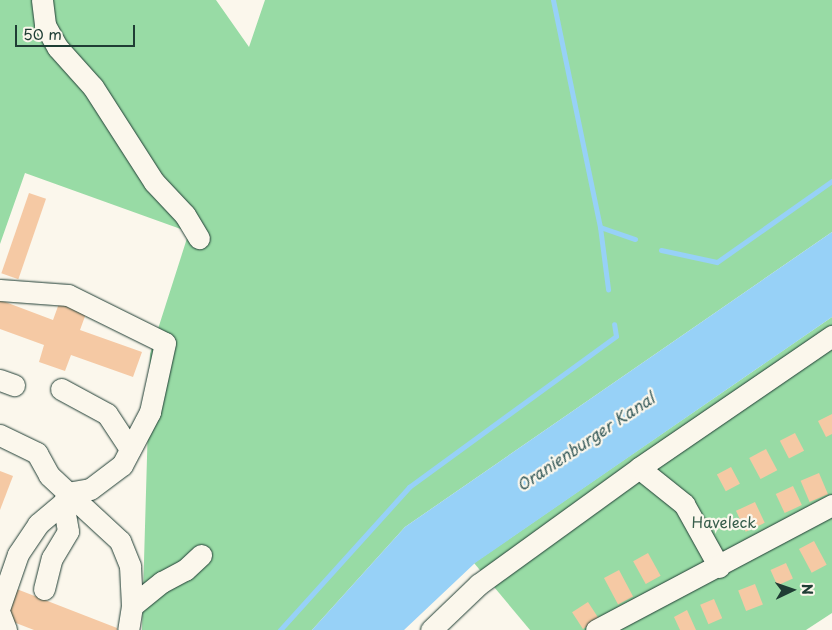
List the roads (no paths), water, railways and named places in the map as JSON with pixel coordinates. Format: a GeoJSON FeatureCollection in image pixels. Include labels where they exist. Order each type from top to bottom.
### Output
{"type":"FeatureCollection","features":[{"type":"Feature","properties":{"kind":"street"},"geometry":{"type":"LineString","coordinates":[[42,0],[45,24],[58,48],[93,87],[154,182],[185,215],[198,238]]}},
{"type":"Feature","properties":{"kind":"street"},"geometry":{"type":"LineString","coordinates":[[0,290],[68,295],[165,343],[150,412],[122,465],[90,490],[65,498],[38,524],[18,554],[0,606]]}},
{"type":"Feature","properties":{"kind":"street"},"geometry":{"type":"LineString","coordinates":[[431,630],[479,584],[639,468],[832,336]]}},
{"type":"Feature","properties":{"kind":"street"},"geometry":{"type":"LineString","coordinates":[[60,389],[107,414],[130,449]]}},
{"type":"Feature","properties":{"kind":"street"},"geometry":{"type":"LineString","coordinates":[[0,435],[37,453],[65,498],[120,541],[130,566],[132,606],[128,630]]}},
{"type":"Feature","properties":{"kind":"street"},"geometry":{"type":"LineString","coordinates":[[639,468],[684,504],[719,567]]}},
{"type":"Feature","properties":{"kind":"street"},"geometry":{"type":"LineString","coordinates":[[44,589],[52,558],[68,531],[65,498]]}},
{"type":"Feature","properties":{"kind":"street"},"geometry":{"type":"LineString","coordinates":[[596,630],[719,567],[832,505]]}},
{"type":"Feature","properties":{"kind":"street"},"geometry":{"type":"LineString","coordinates":[[132,606],[162,582],[185,570],[201,555]]}},
{"type":"Feature","properties":{"kind":"street"},"geometry":{"type":"LineString","coordinates":[[0,614],[6,630]]}},
{"type":"Feature","properties":{"kind":"water","name":"Oranienburger Kanal"},"geometry":{"type":"Polygon","coordinates":[[[832,232],[832,317],[475,563],[404,630],[312,630],[405,527],[832,232]]]}},
{"type":"Feature","properties":{"kind":"waterway"},"geometry":{"type":"LineString","coordinates":[[553,0],[600,227],[608,289]]}},
{"type":"Feature","properties":{"kind":"waterway"},"geometry":{"type":"LineString","coordinates":[[661,250],[717,262],[832,181]]}},
{"type":"Feature","properties":{"kind":"waterway"},"geometry":{"type":"LineString","coordinates":[[600,227],[635,239]]}},
{"type":"Feature","properties":{"kind":"waterway"},"geometry":{"type":"LineString","coordinates":[[280,630],[409,487],[616,336],[614,324]]}},
{"type":"Feature","properties":{"kind":"park label","name":"Haveleck"},"geometry":{"type":"Point","coordinates":[724,522]}}]}
